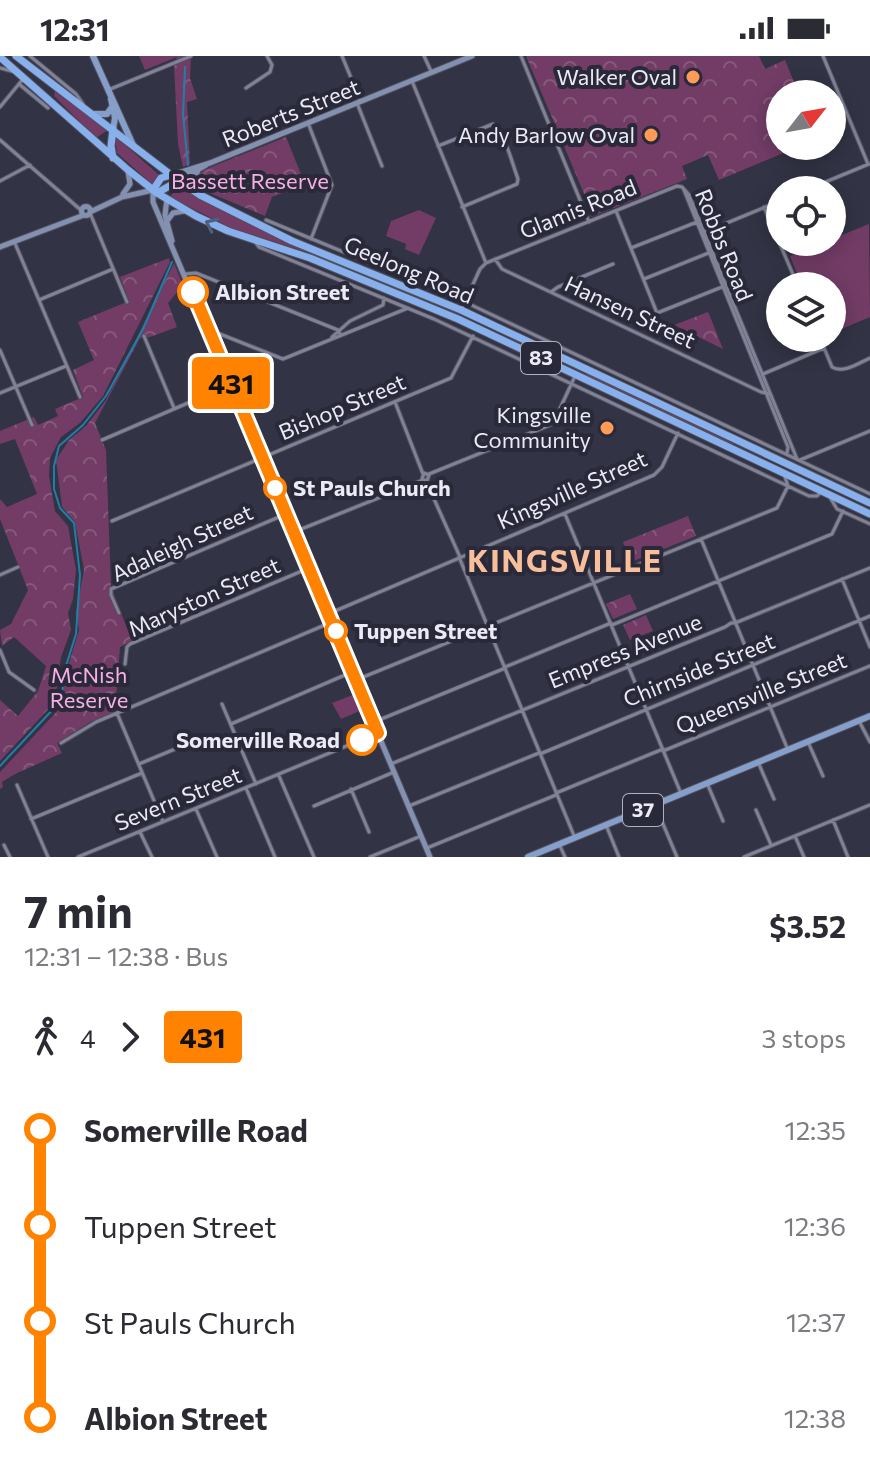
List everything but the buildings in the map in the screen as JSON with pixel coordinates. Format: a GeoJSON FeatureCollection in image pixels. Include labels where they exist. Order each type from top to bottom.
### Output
{"type":"FeatureCollection","features":[{"type":"Feature","properties":{"kind":"highway","name":"Geelong Road"},"geometry":{"type":"LineString","coordinates":[[16,56],[177,182],[200,195],[280,235],[580,366],[870,503]]}},
{"type":"Feature","properties":{"kind":"highway","name":"Geelong Road"},"geometry":{"type":"LineString","coordinates":[[0,57],[113,158],[186,211],[253,240],[459,314],[576,374],[870,514]]}},
{"type":"Feature","properties":{"kind":"highway"},"geometry":{"type":"LineString","coordinates":[[21,78],[31,68]]}},
{"type":"Feature","properties":{"kind":"highway"},"geometry":{"type":"LineString","coordinates":[[51,105],[50,92],[54,85]]}},
{"type":"Feature","properties":{"kind":"highway"},"geometry":{"type":"LineString","coordinates":[[113,129],[113,158]]}},
{"type":"Feature","properties":{"kind":"highway"},"geometry":{"type":"LineString","coordinates":[[155,191],[160,179],[171,175]]}},
{"type":"Feature","properties":{"kind":"highway"},"geometry":{"type":"LineString","coordinates":[[155,191],[177,182]]}},
{"type":"Feature","properties":{"kind":"highway"},"geometry":{"type":"LineString","coordinates":[[167,199],[177,182]]}},
{"type":"Feature","properties":{"kind":"highway"},"geometry":{"type":"LineString","coordinates":[[318,261],[331,256]]}},
{"type":"Feature","properties":{"kind":"highway"},"geometry":{"type":"LineString","coordinates":[[576,374],[580,366]]}},
{"type":"Feature","properties":{"kind":"highway"},"geometry":{"type":"LineString","coordinates":[[735,439],[738,451]]}},
{"type":"Feature","properties":{"kind":"highway"},"geometry":{"type":"LineString","coordinates":[[819,480],[825,492]]}},
{"type":"Feature","properties":{"kind":"main road"},"geometry":{"type":"LineString","coordinates":[[93,56],[133,145]]}},
{"type":"Feature","properties":{"kind":"main road","name":"Roberts Street"},"geometry":{"type":"LineString","coordinates":[[171,175],[210,163],[472,56]]}},
{"type":"Feature","properties":{"kind":"main road"},"geometry":{"type":"LineString","coordinates":[[109,93],[113,129]]}},
{"type":"Feature","properties":{"kind":"main road"},"geometry":{"type":"LineString","coordinates":[[93,114],[107,114],[112,107]]}},
{"type":"Feature","properties":{"kind":"main road","name":"Roberts Street"},"geometry":{"type":"LineString","coordinates":[[177,182],[210,163]]}},
{"type":"Feature","properties":{"kind":"main road"},"geometry":{"type":"LineString","coordinates":[[119,198],[130,184],[128,170]]}},
{"type":"Feature","properties":{"kind":"main road"},"geometry":{"type":"LineString","coordinates":[[199,170],[194,182],[200,195]]}},
{"type":"Feature","properties":{"kind":"main road"},"geometry":{"type":"LineString","coordinates":[[0,247],[119,198],[155,191],[153,202],[430,857]]}},
{"type":"Feature","properties":{"kind":"main road"},"geometry":{"type":"LineString","coordinates":[[167,199],[166,222],[173,245]]}},
{"type":"Feature","properties":{"kind":"main road"},"geometry":{"type":"LineString","coordinates":[[166,222],[174,213],[186,211]]}},
{"type":"Feature","properties":{"kind":"main road","name":"37"},"geometry":{"type":"LineString","coordinates":[[528,857],[870,716]]}},
{"type":"Feature","properties":{"kind":"street","name":"Geelong Road"},"geometry":{"type":"LineString","coordinates":[[30,56],[76,94],[85,108]]}},
{"type":"Feature","properties":{"kind":"street"},"geometry":{"type":"LineString","coordinates":[[109,93],[191,56]]}},
{"type":"Feature","properties":{"kind":"street"},"geometry":{"type":"LineString","coordinates":[[246,88],[270,72],[272,65],[267,56]]}},
{"type":"Feature","properties":{"kind":"street"},"geometry":{"type":"LineString","coordinates":[[342,56],[382,166]]}},
{"type":"Feature","properties":{"kind":"street"},"geometry":{"type":"LineString","coordinates":[[424,56],[431,73]]}},
{"type":"Feature","properties":{"kind":"street"},"geometry":{"type":"LineString","coordinates":[[521,56],[589,222]]}},
{"type":"Feature","properties":{"kind":"street"},"geometry":{"type":"LineString","coordinates":[[823,56],[869,163],[839,176]]}},
{"type":"Feature","properties":{"kind":"street","name":"Geelong Road"},"geometry":{"type":"LineString","coordinates":[[0,68],[21,78]]}},
{"type":"Feature","properties":{"kind":"street"},"geometry":{"type":"LineString","coordinates":[[0,107],[21,78]]}},
{"type":"Feature","properties":{"kind":"street"},"geometry":{"type":"LineString","coordinates":[[412,81],[486,263],[480,269],[459,314]]}},
{"type":"Feature","properties":{"kind":"street"},"geometry":{"type":"LineString","coordinates":[[308,123],[332,185],[311,239]]}},
{"type":"Feature","properties":{"kind":"street"},"geometry":{"type":"LineString","coordinates":[[438,146],[492,124],[497,127],[518,179],[516,186],[462,207]]}},
{"type":"Feature","properties":{"kind":"street"},"geometry":{"type":"LineString","coordinates":[[0,140],[86,211],[93,220],[127,302]]}},
{"type":"Feature","properties":{"kind":"street"},"geometry":{"type":"LineString","coordinates":[[0,181],[24,171],[30,165]]}},
{"type":"Feature","properties":{"kind":"street","name":"Glamis Road"},"geometry":{"type":"LineString","coordinates":[[486,263],[677,186],[682,187]]}},
{"type":"Feature","properties":{"kind":"street","name":"Robbs Road"},"geometry":{"type":"LineString","coordinates":[[682,187],[703,233]]}},
{"type":"Feature","properties":{"kind":"street","name":"Robbs Road"},"geometry":{"type":"LineString","coordinates":[[682,187],[687,192],[761,375],[788,447],[787,453]]}},
{"type":"Feature","properties":{"kind":"street"},"geometry":{"type":"LineString","coordinates":[[703,233],[764,207],[792,272]]}},
{"type":"Feature","properties":{"kind":"street"},"geometry":{"type":"LineString","coordinates":[[616,211],[657,313],[724,286]]}},
{"type":"Feature","properties":{"kind":"street","name":"Geelong Road"},"geometry":{"type":"LineString","coordinates":[[266,220],[465,302],[870,494]]}},
{"type":"Feature","properties":{"kind":"street"},"geometry":{"type":"LineString","coordinates":[[631,248],[697,222]]}},
{"type":"Feature","properties":{"kind":"street","name":"Geelong Road"},"geometry":{"type":"LineString","coordinates":[[253,240],[259,247],[473,336],[811,497],[825,492]]}},
{"type":"Feature","properties":{"kind":"street"},"geometry":{"type":"LineString","coordinates":[[14,241],[80,397]]}},
{"type":"Feature","properties":{"kind":"street"},"geometry":{"type":"LineString","coordinates":[[644,279],[711,252]]}},
{"type":"Feature","properties":{"kind":"street","name":"Hansen Street"},"geometry":{"type":"LineString","coordinates":[[495,259],[502,269],[767,391]]}},
{"type":"Feature","properties":{"kind":"street"},"geometry":{"type":"LineString","coordinates":[[318,261],[316,267],[321,272]]}},
{"type":"Feature","properties":{"kind":"street"},"geometry":{"type":"LineString","coordinates":[[551,292],[613,264]]}},
{"type":"Feature","properties":{"kind":"street"},"geometry":{"type":"LineString","coordinates":[[39,300],[113,269]]}},
{"type":"Feature","properties":{"kind":"street"},"geometry":{"type":"LineString","coordinates":[[185,274],[196,273],[339,332],[409,308]]}},
{"type":"Feature","properties":{"kind":"street"},"geometry":{"type":"LineString","coordinates":[[211,335],[220,334],[282,358],[330,340],[358,316],[383,305],[384,298]]}},
{"type":"Feature","properties":{"kind":"street"},"geometry":{"type":"LineString","coordinates":[[144,336],[174,408]]}},
{"type":"Feature","properties":{"kind":"street","name":"Bishop Street"},"geometry":{"type":"LineString","coordinates":[[112,521],[453,377],[473,336]]}},
{"type":"Feature","properties":{"kind":"street"},"geometry":{"type":"LineString","coordinates":[[0,350],[32,425]]}},
{"type":"Feature","properties":{"kind":"street"},"geometry":{"type":"LineString","coordinates":[[761,375],[815,352]]}},
{"type":"Feature","properties":{"kind":"street"},"geometry":{"type":"LineString","coordinates":[[826,352],[836,370],[870,358]]}},
{"type":"Feature","properties":{"kind":"street"},"geometry":{"type":"LineString","coordinates":[[0,393],[66,366]]}},
{"type":"Feature","properties":{"kind":"street"},"geometry":{"type":"LineString","coordinates":[[294,532],[549,426],[576,374]]}},
{"type":"Feature","properties":{"kind":"street"},"geometry":{"type":"LineString","coordinates":[[102,440],[232,384]]}},
{"type":"Feature","properties":{"kind":"street","name":"Robbs Road"},"geometry":{"type":"LineString","coordinates":[[767,391],[798,459]]}},
{"type":"Feature","properties":{"kind":"street"},"geometry":{"type":"LineString","coordinates":[[395,402],[575,838]]}},
{"type":"Feature","properties":{"kind":"street"},"geometry":{"type":"LineString","coordinates":[[798,459],[870,431]]}},
{"type":"Feature","properties":{"kind":"street","name":"Kingsville Street"},"geometry":{"type":"LineString","coordinates":[[328,614],[657,473],[678,433]]}},
{"type":"Feature","properties":{"kind":"street"},"geometry":{"type":"LineString","coordinates":[[735,439],[745,435]]}},
{"type":"Feature","properties":{"kind":"street","name":"Geelong Road"},"geometry":{"type":"LineString","coordinates":[[702,445],[726,446]]}},
{"type":"Feature","properties":{"kind":"street","name":"Geelong Road"},"geometry":{"type":"LineString","coordinates":[[798,459],[806,473]]}},
{"type":"Feature","properties":{"kind":"street"},"geometry":{"type":"LineString","coordinates":[[356,680],[778,507],[788,486],[783,473]]}},
{"type":"Feature","properties":{"kind":"street"},"geometry":{"type":"LineString","coordinates":[[825,492],[835,506],[870,524]]}},
{"type":"Feature","properties":{"kind":"street"},"geometry":{"type":"LineString","coordinates":[[374,722],[833,534],[843,511]]}},
{"type":"Feature","properties":{"kind":"street","name":"Adaleigh Street"},"geometry":{"type":"LineString","coordinates":[[119,613],[111,589],[286,514]]}},
{"type":"Feature","properties":{"kind":"street"},"geometry":{"type":"LineString","coordinates":[[565,514],[681,794]]}},
{"type":"Feature","properties":{"kind":"street"},"geometry":{"type":"LineString","coordinates":[[701,539],[788,750]]}},
{"type":"Feature","properties":{"kind":"street"},"geometry":{"type":"LineString","coordinates":[[0,575],[18,567]]}},
{"type":"Feature","properties":{"kind":"street","name":"Maryston Street"},"geometry":{"type":"LineString","coordinates":[[125,664],[130,644],[309,568]]}},
{"type":"Feature","properties":{"kind":"street","name":"Empress Avenue"},"geometry":{"type":"LineString","coordinates":[[391,764],[870,568]]}},
{"type":"Feature","properties":{"kind":"street"},"geometry":{"type":"LineString","coordinates":[[842,579],[870,647]]}},
{"type":"Feature","properties":{"kind":"street","name":"Chirnside Street"},"geometry":{"type":"LineString","coordinates":[[409,806],[870,616]]}},
{"type":"Feature","properties":{"kind":"street"},"geometry":{"type":"LineString","coordinates":[[61,743],[92,724],[332,622]]}},
{"type":"Feature","properties":{"kind":"street"},"geometry":{"type":"LineString","coordinates":[[0,650],[9,672],[34,690]]}},
{"type":"Feature","properties":{"kind":"street","name":"Queensville Street"},"geometry":{"type":"LineString","coordinates":[[427,848],[870,666]]}},
{"type":"Feature","properties":{"kind":"street"},"geometry":{"type":"LineString","coordinates":[[231,724],[353,672]]}},
{"type":"Feature","properties":{"kind":"street"},"geometry":{"type":"LineString","coordinates":[[222,704],[256,784]]}},
{"type":"Feature","properties":{"kind":"street"},"geometry":{"type":"LineString","coordinates":[[117,713],[163,822]]}},
{"type":"Feature","properties":{"kind":"street"},"geometry":{"type":"LineString","coordinates":[[859,721],[870,742]]}},
{"type":"Feature","properties":{"kind":"street","name":"Severn Street"},"geometry":{"type":"LineString","coordinates":[[78,857],[378,733]]}},
{"type":"Feature","properties":{"kind":"street"},"geometry":{"type":"LineString","coordinates":[[139,764],[192,742]]}},
{"type":"Feature","properties":{"kind":"street"},"geometry":{"type":"LineString","coordinates":[[808,742],[823,776]]}},
{"type":"Feature","properties":{"kind":"street"},"geometry":{"type":"LineString","coordinates":[[758,762],[774,799]]}},
{"type":"Feature","properties":{"kind":"street"},"geometry":{"type":"LineString","coordinates":[[314,806],[394,772]]}},
{"type":"Feature","properties":{"kind":"street"},"geometry":{"type":"LineString","coordinates":[[31,819],[142,773]]}},
{"type":"Feature","properties":{"kind":"street"},"geometry":{"type":"LineString","coordinates":[[279,774],[314,857]]}},
{"type":"Feature","properties":{"kind":"street"},"geometry":{"type":"LineString","coordinates":[[707,783],[723,821]]}},
{"type":"Feature","properties":{"kind":"street"},"geometry":{"type":"LineString","coordinates":[[17,785],[48,857]]}},
{"type":"Feature","properties":{"kind":"street"},"geometry":{"type":"LineString","coordinates":[[246,788],[275,857]]}},
{"type":"Feature","properties":{"kind":"street"},"geometry":{"type":"LineString","coordinates":[[351,789],[369,832]]}},
{"type":"Feature","properties":{"kind":"street"},"geometry":{"type":"LineString","coordinates":[[655,805],[677,857]]}},
{"type":"Feature","properties":{"kind":"street"},"geometry":{"type":"LineString","coordinates":[[744,857],[870,805]]}},
{"type":"Feature","properties":{"kind":"street"},"geometry":{"type":"LineString","coordinates":[[196,809],[217,857]]}},
{"type":"Feature","properties":{"kind":"street"},"geometry":{"type":"LineString","coordinates":[[756,810],[771,845]]}},
{"type":"Feature","properties":{"kind":"street"},"geometry":{"type":"LineString","coordinates":[[833,820],[848,857]]}},
{"type":"Feature","properties":{"kind":"street"},"geometry":{"type":"LineString","coordinates":[[606,825],[619,857]]}},
{"type":"Feature","properties":{"kind":"street"},"geometry":{"type":"LineString","coordinates":[[142,831],[152,857]]}},
{"type":"Feature","properties":{"kind":"street"},"geometry":{"type":"LineString","coordinates":[[370,857],[421,836]]}},
{"type":"Feature","properties":{"kind":"street"},"geometry":{"type":"LineString","coordinates":[[795,836],[804,857]]}},
{"type":"Feature","properties":{"kind":"street"},"geometry":{"type":"LineString","coordinates":[[560,844],[565,857]]}},
{"type":"Feature","properties":{"kind":"street"},"geometry":{"type":"LineString","coordinates":[[4,845],[10,857]]}},
{"type":"Feature","properties":{"kind":"green space"},"geometry":{"type":"Polygon","coordinates":[[[139,56],[191,56],[190,78],[197,99],[187,102],[190,164],[183,167],[178,144],[174,66],[177,57],[145,70],[139,56]]]}},
{"type":"Feature","properties":{"kind":"green space"},"geometry":{"type":"Polygon","coordinates":[[[526,56],[759,56],[765,69],[785,60],[793,80],[766,80],[767,160],[719,180],[708,155],[682,166],[687,179],[591,217],[583,198],[585,196],[526,56]]]}},
{"type":"Feature","properties":{"kind":"green space"},"geometry":{"type":"Polygon","coordinates":[[[55,90],[108,130],[96,138],[54,96],[55,90]]]}},
{"type":"Feature","properties":{"kind":"green space"},"geometry":{"type":"Polygon","coordinates":[[[115,136],[159,175],[152,184],[117,153],[115,136]]]}},
{"type":"Feature","properties":{"kind":"green space","name":"Bassett Reserve"},"geometry":{"type":"Polygon","coordinates":[[[286,137],[305,184],[272,197],[265,216],[205,191],[198,184],[197,176],[204,170],[286,137]]]}},
{"type":"Feature","properties":{"kind":"green space"},"geometry":{"type":"Polygon","coordinates":[[[179,185],[258,228],[319,256],[229,227],[170,197],[179,185]]]}},
{"type":"Feature","properties":{"kind":"green space"},"geometry":{"type":"Polygon","coordinates":[[[419,210],[436,218],[419,255],[405,249],[406,244],[386,236],[391,221],[419,210]]]}},
{"type":"Feature","properties":{"kind":"green space"},"geometry":{"type":"Polygon","coordinates":[[[869,224],[870,317],[846,327],[846,272],[796,272],[790,256],[846,256],[846,233],[869,224]]]}},
{"type":"Feature","properties":{"kind":"green space"},"geometry":{"type":"Polygon","coordinates":[[[169,258],[170,262],[103,396],[80,423],[61,437],[50,458],[49,476],[55,511],[68,526],[76,570],[68,613],[71,630],[61,657],[55,702],[0,761],[0,700],[18,716],[38,691],[46,666],[14,637],[2,646],[0,630],[11,624],[28,590],[0,519],[0,499],[7,507],[37,494],[15,439],[0,444],[0,431],[34,417],[38,425],[58,416],[55,409],[83,397],[73,370],[94,360],[78,322],[129,301],[120,277],[169,258]]]}},
{"type":"Feature","properties":{"kind":"green space","name":"McNish Reserve"},"geometry":{"type":"Polygon","coordinates":[[[174,263],[183,285],[168,303],[177,327],[140,338],[95,423],[106,450],[111,587],[132,641],[120,647],[115,712],[90,722],[57,743],[62,753],[15,774],[2,782],[0,789],[0,772],[62,706],[64,679],[79,630],[76,612],[84,570],[75,522],[62,507],[56,460],[69,440],[86,426],[106,400],[174,263]]]}},
{"type":"Feature","properties":{"kind":"green space"},"geometry":{"type":"Polygon","coordinates":[[[709,314],[723,349],[674,325],[709,314]]]}},
{"type":"Feature","properties":{"kind":"green space"},"geometry":{"type":"Polygon","coordinates":[[[583,374],[592,375],[734,444],[732,445],[583,374]]]}},
{"type":"Feature","properties":{"kind":"green space"},"geometry":{"type":"Polygon","coordinates":[[[688,516],[696,536],[631,562],[623,542],[688,516]]]}},
{"type":"Feature","properties":{"kind":"green space"},"geometry":{"type":"Polygon","coordinates":[[[630,594],[637,609],[613,619],[606,604],[630,594]]]}},
{"type":"Feature","properties":{"kind":"green space"},"geometry":{"type":"Polygon","coordinates":[[[646,615],[653,631],[630,640],[623,625],[646,615]]]}},
{"type":"Feature","properties":{"kind":"green space"},"geometry":{"type":"Polygon","coordinates":[[[355,694],[362,710],[341,719],[332,703],[355,694]]]}},
{"type":"Feature","properties":{"kind":"waterway"},"geometry":{"type":"LineString","coordinates":[[185,67],[183,115],[188,165]]}},
{"type":"Feature","properties":{"kind":"waterway"},"geometry":{"type":"LineString","coordinates":[[0,766],[57,705],[76,634],[80,575],[74,523],[60,508],[54,489],[54,466],[59,446],[83,425],[106,396],[143,329],[172,262]]}},
{"type":"Feature","properties":{"kind":"bus line","name":"431"},"geometry":{"type":"LineString","coordinates":[[193,292],[378,733],[362,740]]}},
{"type":"Feature","properties":{"kind":"place","name":"Walker Oval"},"geometry":{"type":"Point","coordinates":[693,77]}},
{"type":"Feature","properties":{"kind":"place","name":"Andy Barlow Oval"},"geometry":{"type":"Point","coordinates":[651,135]}},
{"type":"Feature","properties":{"kind":"place","name":"Albion Street"},"geometry":{"type":"Point","coordinates":[193,292]}},
{"type":"Feature","properties":{"kind":"place","name":"Kingsville Community"},"geometry":{"type":"Point","coordinates":[607,428]}},
{"type":"Feature","properties":{"kind":"place","name":"St Pauls Church"},"geometry":{"type":"Point","coordinates":[275,488]}},
{"type":"Feature","properties":{"kind":"place","name":"Tuppen Street"},"geometry":{"type":"Point","coordinates":[336,631]}},
{"type":"Feature","properties":{"kind":"place","name":"Somerville Road"},"geometry":{"type":"Point","coordinates":[362,740]}},
{"type":"Feature","properties":{"kind":"district","name":"KINGSVILLE"},"geometry":{"type":"Point","coordinates":[565,562]}}]}
